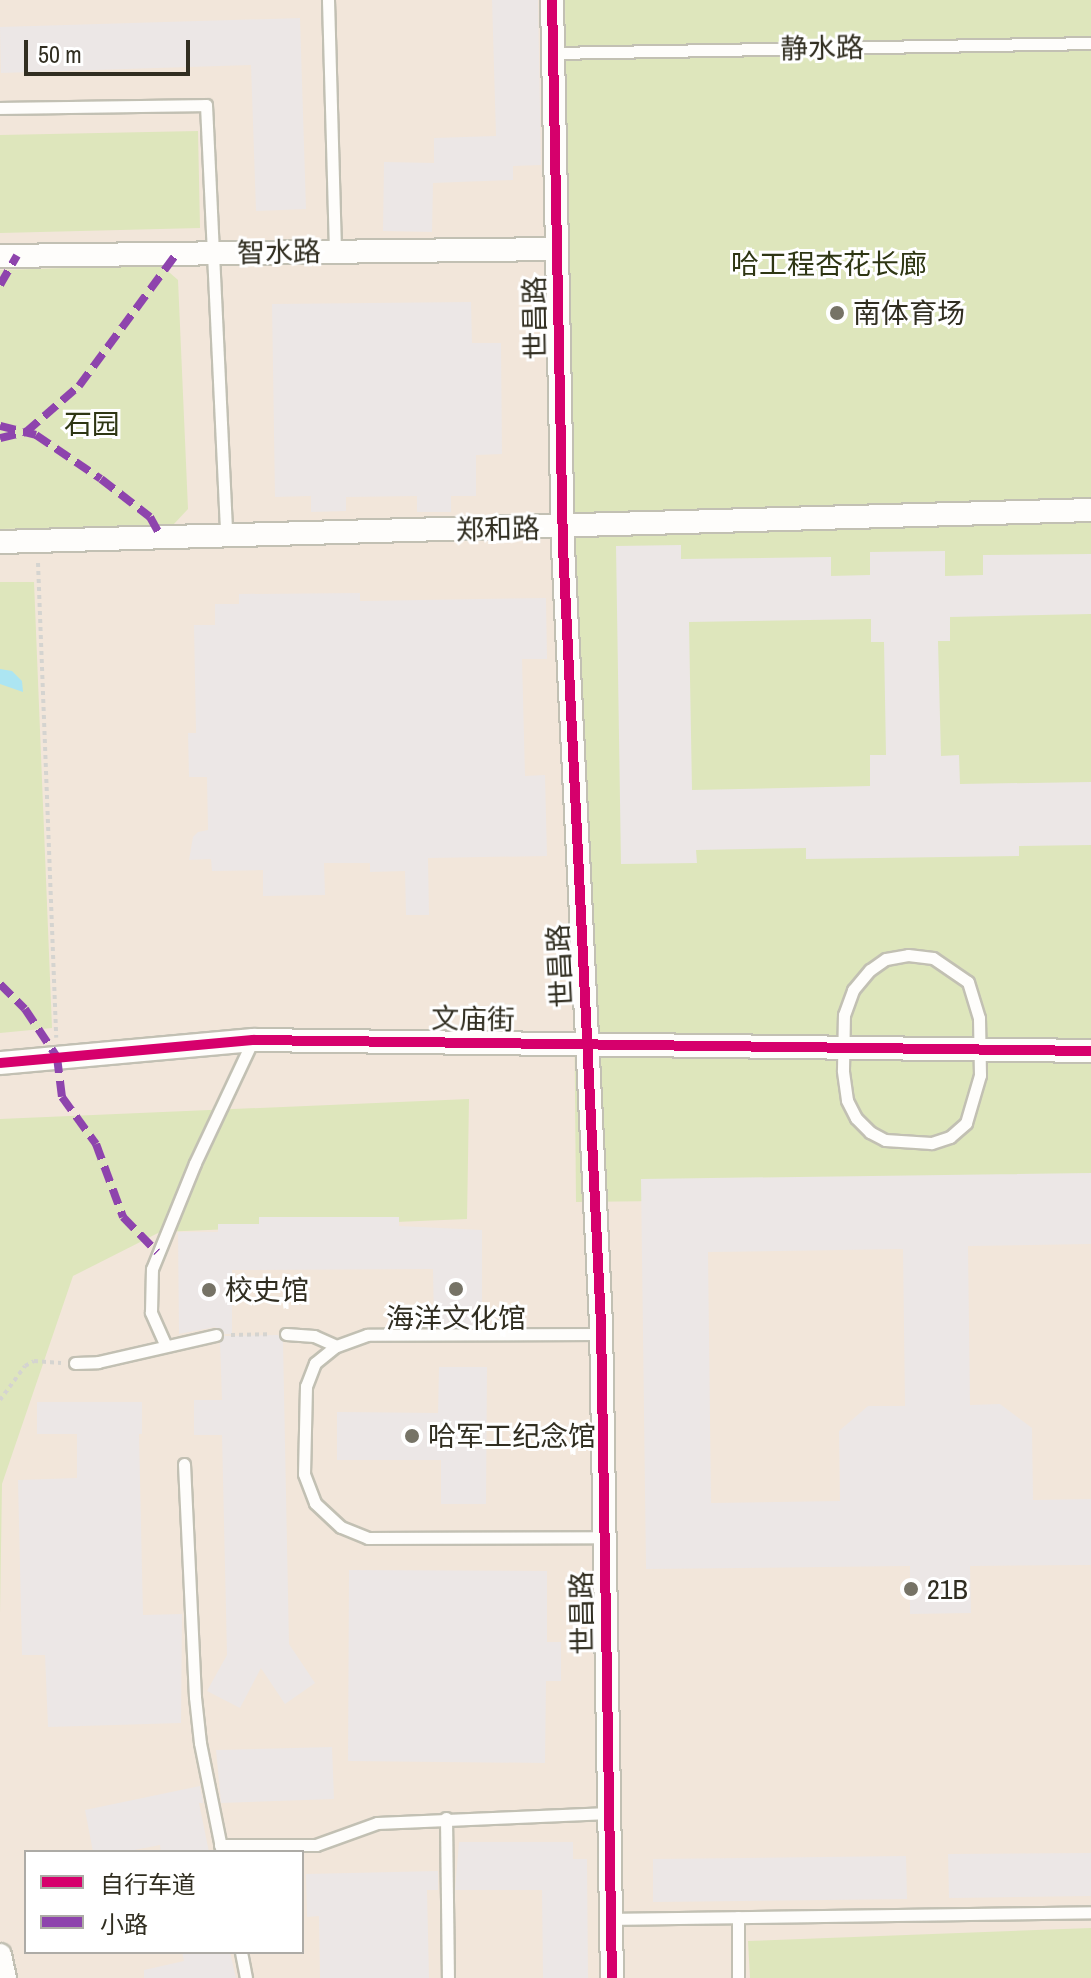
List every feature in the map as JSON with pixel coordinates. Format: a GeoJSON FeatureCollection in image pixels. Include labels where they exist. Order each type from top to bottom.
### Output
{"type":"FeatureCollection","features":[{"type":"Feature","properties":{"kind":"street","name":"世昌路"},"geometry":{"type":"LineString","coordinates":[[552,0],[563,527],[601,1334],[612,1978]]}},
{"type":"Feature","properties":{"kind":"street","name":"智水路"},"geometry":{"type":"LineString","coordinates":[[0,256],[557,249]]}},
{"type":"Feature","properties":{"kind":"street","name":"郑和路"},"geometry":{"type":"LineString","coordinates":[[0,542],[1091,510]]}},
{"type":"Feature","properties":{"kind":"street","name":"文庙街"},"geometry":{"type":"LineString","coordinates":[[0,1063],[253,1040],[1091,1051]]}},
{"type":"Feature","properties":{"kind":"street"},"geometry":{"type":"LineString","coordinates":[[0,1955],[5,1978]]}},
{"type":"Feature","properties":{"kind":"lane"},"geometry":{"type":"LineString","coordinates":[[328,0],[335,252]]}},
{"type":"Feature","properties":{"kind":"lane","name":"静水路"},"geometry":{"type":"LineString","coordinates":[[553,53],[1091,43]]}},
{"type":"Feature","properties":{"kind":"lane"},"geometry":{"type":"LineString","coordinates":[[0,108],[206,105],[226,536]]}},
{"type":"Feature","properties":{"kind":"lane"},"geometry":{"type":"LineString","coordinates":[[908,955],[933,958],[968,982],[979,1018],[980,1075],[966,1123],[950,1137],[931,1143],[885,1140],[856,1118],[847,1100],[844,1048],[844,1015],[853,990],[870,970],[886,959],[908,955]]}},
{"type":"Feature","properties":{"kind":"lane"},"geometry":{"type":"LineString","coordinates":[[165,1344],[151,1312],[152,1269],[195,1163],[253,1040]]}},
{"type":"Feature","properties":{"kind":"lane"},"geometry":{"type":"LineString","coordinates":[[286,1334],[314,1336],[336,1346]]}},
{"type":"Feature","properties":{"kind":"lane"},"geometry":{"type":"LineString","coordinates":[[601,1334],[367,1335],[336,1346],[315,1363],[306,1386],[304,1474],[315,1503],[341,1527],[368,1538],[605,1537]]}},
{"type":"Feature","properties":{"kind":"lane"},"geometry":{"type":"LineString","coordinates":[[75,1363],[98,1362],[165,1344],[216,1335]]}},
{"type":"Feature","properties":{"kind":"lane"},"geometry":{"type":"LineString","coordinates":[[184,1464],[195,1697],[200,1743],[221,1848],[316,1845],[377,1823],[609,1813]]}},
{"type":"Feature","properties":{"kind":"lane"},"geometry":{"type":"LineString","coordinates":[[446,1818],[448,1978]]}},
{"type":"Feature","properties":{"kind":"lane"},"geometry":{"type":"LineString","coordinates":[[611,1919],[1091,1912]]}},
{"type":"Feature","properties":{"kind":"lane"},"geometry":{"type":"LineString","coordinates":[[738,1917],[738,1978]]}},
{"type":"Feature","properties":{"kind":"lane"},"geometry":{"type":"LineString","coordinates":[[241,1954],[246,1978]]}},
{"type":"Feature","properties":{"kind":"path"},"geometry":{"type":"LineString","coordinates":[[37,541],[57,1057]]}},
{"type":"Feature","properties":{"kind":"path"},"geometry":{"type":"LineString","coordinates":[[216,1335],[286,1334]]}},
{"type":"Feature","properties":{"kind":"path"},"geometry":{"type":"LineString","coordinates":[[0,1400],[25,1366],[34,1361],[75,1363]]}},
{"type":"Feature","properties":{"kind":"shaded area"},"geometry":{"type":"Polygon","coordinates":[[[0,0],[1091,0],[1091,1978],[0,1978],[0,0]]]}},
{"type":"Feature","properties":{"kind":"green space","name":"哈工程杏花长廊"},"geometry":{"type":"Polygon","coordinates":[[[565,0],[1091,0],[1091,1196],[576,1202],[565,0]]]}},
{"type":"Feature","properties":{"kind":"green space"},"geometry":{"type":"Polygon","coordinates":[[[198,131],[200,228],[0,233],[0,135],[198,131]]]}},
{"type":"Feature","properties":{"kind":"green space","name":"石园"},"geometry":{"type":"Polygon","coordinates":[[[161,265],[178,280],[188,509],[173,525],[0,529],[0,270],[161,265]]]}},
{"type":"Feature","properties":{"kind":"green space"},"geometry":{"type":"Polygon","coordinates":[[[0,582],[34,582],[52,1028],[0,1033],[0,582]]]}},
{"type":"Feature","properties":{"kind":"green space"},"geometry":{"type":"Polygon","coordinates":[[[469,1099],[467,1219],[160,1232],[73,1276],[2,1484],[0,1615],[0,1119],[469,1099]]]}},
{"type":"Feature","properties":{"kind":"green space"},"geometry":{"type":"Polygon","coordinates":[[[1091,1928],[1091,1978],[750,1978],[748,1941],[1091,1928]]]}},
{"type":"Feature","properties":{"kind":"water"},"geometry":{"type":"Polygon","coordinates":[[[0,669],[12,671],[22,681],[23,692],[0,684],[0,669]]]}},
{"type":"Feature","properties":{"kind":"building"},"geometry":{"type":"Polygon","coordinates":[[[492,0],[538,0],[541,165],[513,166],[513,180],[433,183],[432,232],[383,231],[384,162],[434,163],[434,138],[496,136],[492,0]]]}},
{"type":"Feature","properties":{"kind":"building"},"geometry":{"type":"Polygon","coordinates":[[[300,18],[306,209],[256,211],[251,65],[1,73],[0,27],[300,18]]]}},
{"type":"Feature","properties":{"kind":"building"},"geometry":{"type":"Polygon","coordinates":[[[471,302],[472,343],[501,343],[502,454],[476,455],[476,496],[451,496],[451,512],[417,512],[417,496],[346,497],[346,511],[311,512],[311,496],[275,497],[272,304],[471,302]]]}},
{"type":"Feature","properties":{"kind":"building"},"geometry":{"type":"Polygon","coordinates":[[[681,545],[681,559],[831,557],[831,576],[870,575],[870,552],[945,551],[945,576],[983,575],[983,555],[1091,554],[1091,614],[950,617],[950,641],[938,641],[941,756],[959,755],[960,784],[1091,782],[1091,845],[1019,846],[1019,856],[806,859],[806,848],[696,850],[697,863],[621,864],[616,546],[681,545]],[[871,619],[689,622],[692,790],[870,786],[870,755],[886,755],[884,642],[871,642],[871,619]]]}},
{"type":"Feature","properties":{"kind":"building"},"geometry":{"type":"Polygon","coordinates":[[[360,593],[360,601],[546,598],[547,659],[522,659],[525,776],[545,775],[547,856],[428,858],[429,915],[406,915],[405,871],[370,872],[370,863],[324,863],[325,895],[263,896],[263,870],[212,871],[211,859],[189,860],[193,837],[198,832],[208,830],[207,777],[189,777],[188,733],[196,733],[194,625],[215,625],[215,604],[239,604],[239,594],[360,593]]]}},
{"type":"Feature","properties":{"kind":"building"},"geometry":{"type":"Polygon","coordinates":[[[1091,1173],[1091,1244],[968,1246],[970,1405],[1000,1404],[1032,1428],[1033,1500],[1091,1499],[1091,1565],[970,1566],[971,1613],[910,1614],[910,1566],[646,1569],[641,1179],[1091,1173]],[[903,1249],[708,1252],[711,1503],[840,1501],[839,1431],[868,1406],[905,1406],[903,1249]]]}},
{"type":"Feature","properties":{"kind":"building"},"geometry":{"type":"Polygon","coordinates":[[[259,1217],[399,1217],[399,1226],[482,1230],[482,1326],[434,1326],[433,1269],[232,1270],[232,1334],[224,1334],[215,1327],[179,1334],[178,1232],[218,1232],[218,1224],[259,1224],[259,1217]]]}},
{"type":"Feature","properties":{"kind":"building"},"geometry":{"type":"Polygon","coordinates":[[[278,1335],[283,1342],[289,1644],[315,1683],[285,1704],[261,1668],[240,1708],[207,1691],[227,1655],[222,1435],[194,1435],[194,1400],[222,1400],[220,1342],[224,1336],[278,1335]]]}},
{"type":"Feature","properties":{"kind":"building","name":"哈军工纪念馆"},"geometry":{"type":"Polygon","coordinates":[[[439,1367],[487,1367],[486,1504],[441,1504],[441,1460],[337,1460],[337,1412],[438,1413],[439,1367]]]}},
{"type":"Feature","properties":{"kind":"building"},"geometry":{"type":"Polygon","coordinates":[[[37,1402],[142,1402],[142,1434],[139,1434],[143,1615],[182,1614],[181,1723],[48,1727],[45,1655],[22,1655],[18,1480],[77,1478],[77,1434],[37,1434],[37,1402]]]}},
{"type":"Feature","properties":{"kind":"building"},"geometry":{"type":"Polygon","coordinates":[[[349,1570],[547,1571],[547,1642],[561,1642],[561,1681],[546,1681],[545,1763],[348,1761],[349,1570]]]}},
{"type":"Feature","properties":{"kind":"building"},"geometry":{"type":"Polygon","coordinates":[[[332,1747],[334,1799],[221,1803],[216,1750],[332,1747]]]}},
{"type":"Feature","properties":{"kind":"building"},"geometry":{"type":"Polygon","coordinates":[[[200,1786],[203,1803],[199,1803],[209,1850],[161,1850],[160,1845],[134,1850],[93,1850],[85,1810],[200,1786]]]}},
{"type":"Feature","properties":{"kind":"building"},"geometry":{"type":"Polygon","coordinates":[[[459,1842],[573,1842],[573,1859],[587,1859],[588,1978],[543,1978],[542,1890],[455,1890],[459,1842]]]}},
{"type":"Feature","properties":{"kind":"building"},"geometry":{"type":"Polygon","coordinates":[[[1091,1853],[1091,1896],[949,1898],[948,1854],[1091,1853]]]}},
{"type":"Feature","properties":{"kind":"building"},"geometry":{"type":"Polygon","coordinates":[[[906,1856],[907,1899],[653,1902],[653,1859],[906,1856]]]}},
{"type":"Feature","properties":{"kind":"building"},"geometry":{"type":"Polygon","coordinates":[[[438,1871],[438,1890],[427,1890],[429,1978],[320,1978],[319,1916],[307,1917],[306,1874],[438,1871]]]}},
{"type":"Feature","properties":{"kind":"building"},"geometry":{"type":"Polygon","coordinates":[[[182,1954],[230,1954],[236,1978],[144,1978],[144,1970],[184,1961],[182,1954]]]}},
{"type":"Feature","properties":{"kind":"marked path"},"geometry":{"type":"LineString","coordinates":[[0,438],[26,432],[79,386],[177,253]]}},
{"type":"Feature","properties":{"kind":"marked path"},"geometry":{"type":"LineString","coordinates":[[0,285],[17,256]]}},
{"type":"Feature","properties":{"kind":"marked path"},"geometry":{"type":"LineString","coordinates":[[0,426],[36,435],[101,479],[150,517],[161,537]]}},
{"type":"Feature","properties":{"kind":"marked path"},"geometry":{"type":"LineString","coordinates":[[0,984],[25,1009],[57,1057],[62,1097],[96,1144],[123,1217],[157,1252]]}},
{"type":"Feature","properties":{"kind":"cycle path"},"geometry":{"type":"LineString","coordinates":[[552,0],[563,547],[601,1323],[612,1978]]}},
{"type":"Feature","properties":{"kind":"cycle path"},"geometry":{"type":"LineString","coordinates":[[0,1063],[253,1040],[1091,1051]]}},
{"type":"Feature","properties":{"kind":"place","name":"南体育场"},"geometry":{"type":"Point","coordinates":[837,313]}},
{"type":"Feature","properties":{"kind":"place","name":"海洋文化馆"},"geometry":{"type":"Point","coordinates":[456,1289]}},
{"type":"Feature","properties":{"kind":"place","name":"校史馆"},"geometry":{"type":"Point","coordinates":[209,1290]}},
{"type":"Feature","properties":{"kind":"place","name":"哈军工纪念馆"},"geometry":{"type":"Point","coordinates":[412,1436]}},
{"type":"Feature","properties":{"kind":"place","name":"21B"},"geometry":{"type":"Point","coordinates":[911,1589]}}]}
